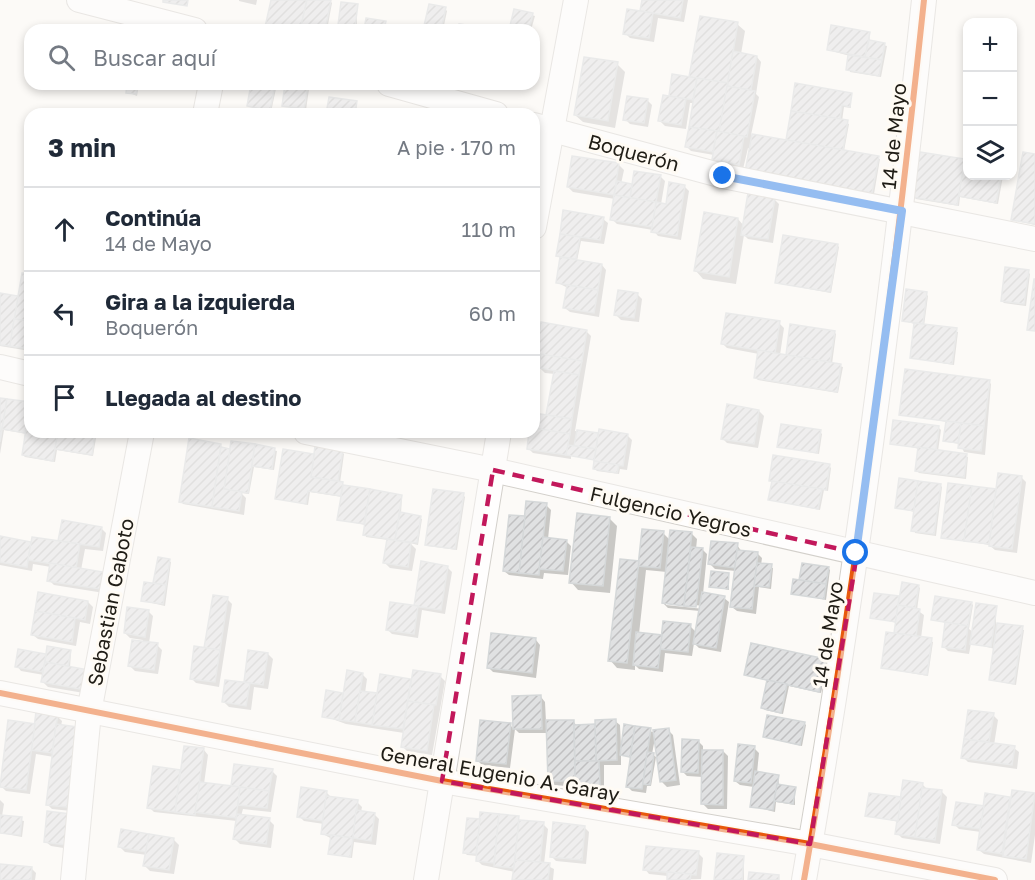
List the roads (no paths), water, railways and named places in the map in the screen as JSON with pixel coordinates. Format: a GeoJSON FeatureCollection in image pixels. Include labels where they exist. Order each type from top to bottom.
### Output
{"type":"FeatureCollection","features":[{"type":"Feature","properties":{"kind":"street"},"geometry":{"type":"LineString","coordinates":[[79,0],[172,24]]}},
{"type":"Feature","properties":{"kind":"street"},"geometry":{"type":"LineString","coordinates":[[540,152],[542,127],[576,0]]}},
{"type":"Feature","properties":{"kind":"street","name":"14 de Mayo"},"geometry":{"type":"LineString","coordinates":[[804,880],[856,553],[902,211],[924,0]]}},
{"type":"Feature","properties":{"kind":"street"},"geometry":{"type":"LineString","coordinates":[[206,108],[210,90]]}},
{"type":"Feature","properties":{"kind":"street"},"geometry":{"type":"LineString","coordinates":[[410,90],[475,108]]}},
{"type":"Feature","properties":{"kind":"street","name":"Boquerón"},"geometry":{"type":"LineString","coordinates":[[542,127],[723,176],[1035,239]]}},
{"type":"Feature","properties":{"kind":"street"},"geometry":{"type":"LineString","coordinates":[[0,367],[24,373]]}},
{"type":"Feature","properties":{"kind":"street","name":"Sebastian Gaboto"},"geometry":{"type":"LineString","coordinates":[[73,880],[89,712],[141,438]]}},
{"type":"Feature","properties":{"kind":"street","name":"Fulgencio Yegros"},"geometry":{"type":"LineString","coordinates":[[336,438],[493,470],[1035,593]]}},
{"type":"Feature","properties":{"kind":"street"},"geometry":{"type":"LineString","coordinates":[[426,880],[498,438]]}},
{"type":"Feature","properties":{"kind":"street","name":"General Eugenio A. Garay"},"geometry":{"type":"LineString","coordinates":[[0,693],[442,781],[810,844],[995,880]]}}]}
